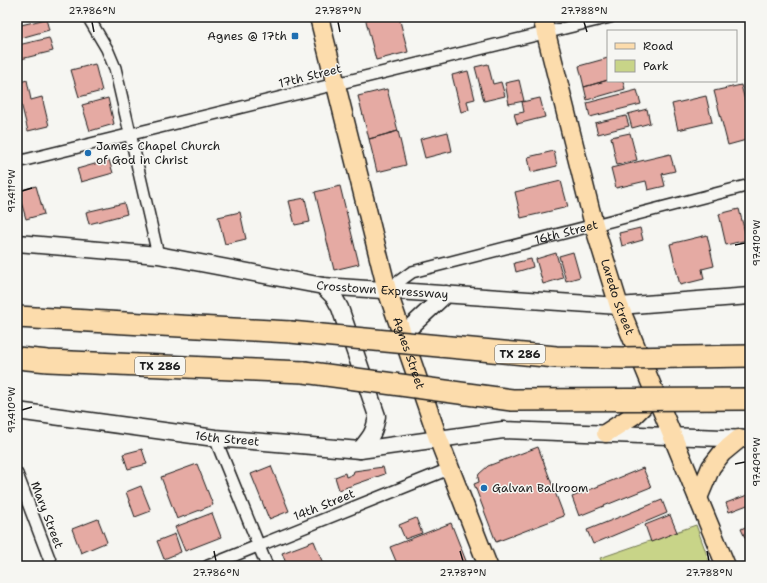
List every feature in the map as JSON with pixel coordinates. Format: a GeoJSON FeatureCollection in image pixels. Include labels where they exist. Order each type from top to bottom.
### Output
{"type":"FeatureCollection","features":[{"type":"Feature","properties":{"kind":"highway","name":"TX 286"},"geometry":{"type":"LineString","coordinates":[[17,317],[290,332],[556,357],[624,358],[750,356]]}},
{"type":"Feature","properties":{"kind":"highway","name":"TX 286"},"geometry":{"type":"LineString","coordinates":[[17,358],[48,361],[304,372],[512,400],[750,399]]}},
{"type":"Feature","properties":{"kind":"main road","name":"Agnes Street"},"geometry":{"type":"LineString","coordinates":[[318,17],[387,290],[449,469],[488,566]]}},
{"type":"Feature","properties":{"kind":"main road","name":"Laredo Street"},"geometry":{"type":"LineString","coordinates":[[544,25],[594,225],[619,306],[726,566]]}},
{"type":"Feature","properties":{"kind":"main road","name":"Crosstown Expressway"},"geometry":{"type":"LineString","coordinates":[[17,243],[158,255],[323,286],[619,306],[750,296]]}},
{"type":"Feature","properties":{"kind":"main road"},"geometry":{"type":"LineString","coordinates":[[323,286],[334,297],[340,308],[377,416],[375,429],[360,450]]}},
{"type":"Feature","properties":{"kind":"main road"},"geometry":{"type":"LineString","coordinates":[[402,335],[446,294]]}},
{"type":"Feature","properties":{"kind":"main road"},"geometry":{"type":"LineString","coordinates":[[606,433],[634,415],[655,394]]}},
{"type":"Feature","properties":{"kind":"main road","name":"16th Street"},"geometry":{"type":"LineString","coordinates":[[17,411],[215,438],[360,450],[438,438]]}},
{"type":"Feature","properties":{"kind":"main road"},"geometry":{"type":"LineString","coordinates":[[438,438],[503,430],[744,439]]}},
{"type":"Feature","properties":{"kind":"main road"},"geometry":{"type":"LineString","coordinates":[[698,498],[711,467],[722,453],[744,439]]}},
{"type":"Feature","properties":{"kind":"street"},"geometry":{"type":"LineString","coordinates":[[88,17],[107,49],[115,68],[158,255]]}},
{"type":"Feature","properties":{"kind":"street","name":"17th Street"},"geometry":{"type":"LineString","coordinates":[[17,162],[335,83],[544,25],[610,17]]}},
{"type":"Feature","properties":{"kind":"street","name":"16th Street"},"geometry":{"type":"LineString","coordinates":[[387,290],[412,272],[750,185]]}},
{"type":"Feature","properties":{"kind":"street"},"geometry":{"type":"LineString","coordinates":[[215,438],[267,566]]}},
{"type":"Feature","properties":{"kind":"street","name":"14th Street"},"geometry":{"type":"LineString","coordinates":[[208,566],[449,469]]}},
{"type":"Feature","properties":{"kind":"street","name":"Mary Street"},"geometry":{"type":"LineString","coordinates":[[17,474],[52,566]]}},
{"type":"Feature","properties":{"kind":"green space"},"geometry":{"type":"Polygon","coordinates":[[[696,525],[711,566],[603,566],[600,558],[696,525]]]}},
{"type":"Feature","properties":{"kind":"building"},"geometry":{"type":"Polygon","coordinates":[[[365,17],[399,17],[408,52],[376,60],[365,17]]]}},
{"type":"Feature","properties":{"kind":"building"},"geometry":{"type":"Polygon","coordinates":[[[46,19],[49,30],[17,39],[17,26],[46,19]]]}},
{"type":"Feature","properties":{"kind":"building"},"geometry":{"type":"Polygon","coordinates":[[[49,38],[53,51],[21,59],[18,45],[49,38]]]}},
{"type":"Feature","properties":{"kind":"building"},"geometry":{"type":"Polygon","coordinates":[[[607,58],[607,80],[584,87],[579,66],[607,58]]]}},
{"type":"Feature","properties":{"kind":"building"},"geometry":{"type":"Polygon","coordinates":[[[95,64],[102,91],[79,97],[71,70],[95,64]]]}},
{"type":"Feature","properties":{"kind":"building"},"geometry":{"type":"Polygon","coordinates":[[[488,64],[493,84],[501,82],[505,96],[484,101],[475,67],[488,64]]]}},
{"type":"Feature","properties":{"kind":"building"},"geometry":{"type":"Polygon","coordinates":[[[468,71],[475,99],[467,101],[469,110],[461,112],[452,75],[468,71]]]}},
{"type":"Feature","properties":{"kind":"building"},"geometry":{"type":"Polygon","coordinates":[[[27,80],[31,100],[42,97],[49,126],[28,131],[17,87],[17,83],[27,80]]]}},
{"type":"Feature","properties":{"kind":"building"},"geometry":{"type":"Polygon","coordinates":[[[519,80],[524,101],[509,104],[505,83],[519,80]]]}},
{"type":"Feature","properties":{"kind":"building"},"geometry":{"type":"Polygon","coordinates":[[[607,80],[607,82],[623,82],[625,89],[587,100],[584,87],[607,80]]]}},
{"type":"Feature","properties":{"kind":"building"},"geometry":{"type":"Polygon","coordinates":[[[741,85],[748,112],[750,112],[750,139],[728,145],[714,91],[741,85]]]}},
{"type":"Feature","properties":{"kind":"building"},"geometry":{"type":"Polygon","coordinates":[[[387,89],[398,131],[369,139],[358,96],[387,89]]]}},
{"type":"Feature","properties":{"kind":"building"},"geometry":{"type":"Polygon","coordinates":[[[637,90],[641,104],[590,117],[587,103],[637,90]]]}},
{"type":"Feature","properties":{"kind":"building"},"geometry":{"type":"Polygon","coordinates":[[[706,96],[712,122],[678,130],[672,104],[706,96]]]}},
{"type":"Feature","properties":{"kind":"building"},"geometry":{"type":"Polygon","coordinates":[[[108,98],[114,124],[90,131],[82,105],[108,98]]]}},
{"type":"Feature","properties":{"kind":"building"},"geometry":{"type":"Polygon","coordinates":[[[540,98],[545,117],[517,124],[514,114],[524,112],[522,102],[540,98]]]}},
{"type":"Feature","properties":{"kind":"building"},"geometry":{"type":"Polygon","coordinates":[[[647,109],[650,123],[632,128],[628,114],[647,109]]]}},
{"type":"Feature","properties":{"kind":"building"},"geometry":{"type":"Polygon","coordinates":[[[626,116],[629,126],[598,134],[595,123],[626,116]]]}},
{"type":"Feature","properties":{"kind":"building"},"geometry":{"type":"Polygon","coordinates":[[[398,131],[406,165],[377,172],[369,139],[398,131]]]}},
{"type":"Feature","properties":{"kind":"building"},"geometry":{"type":"Polygon","coordinates":[[[448,132],[452,151],[425,158],[420,139],[448,132]]]}},
{"type":"Feature","properties":{"kind":"building"},"geometry":{"type":"Polygon","coordinates":[[[630,133],[637,160],[617,165],[611,137],[630,133]]]}},
{"type":"Feature","properties":{"kind":"building"},"geometry":{"type":"Polygon","coordinates":[[[554,151],[557,166],[531,172],[528,157],[554,151]]]}},
{"type":"Feature","properties":{"kind":"building"},"geometry":{"type":"Polygon","coordinates":[[[670,154],[675,171],[662,174],[665,186],[648,190],[646,181],[616,188],[611,168],[670,154]]]}},
{"type":"Feature","properties":{"kind":"building"},"geometry":{"type":"Polygon","coordinates":[[[109,160],[113,173],[81,182],[77,169],[109,160]]]}},
{"type":"Feature","properties":{"kind":"building"},"geometry":{"type":"Polygon","coordinates":[[[561,181],[568,207],[521,218],[515,192],[561,181]]]}},
{"type":"Feature","properties":{"kind":"building"},"geometry":{"type":"Polygon","coordinates":[[[36,186],[44,214],[26,219],[18,191],[36,186]]]}},
{"type":"Feature","properties":{"kind":"building"},"geometry":{"type":"Polygon","coordinates":[[[340,186],[359,264],[334,270],[315,192],[340,186]]]}},
{"type":"Feature","properties":{"kind":"building"},"geometry":{"type":"Polygon","coordinates":[[[305,198],[310,222],[295,225],[289,201],[305,198]]]}},
{"type":"Feature","properties":{"kind":"building"},"geometry":{"type":"Polygon","coordinates":[[[124,203],[127,214],[89,224],[86,212],[124,203]]]}},
{"type":"Feature","properties":{"kind":"building"},"geometry":{"type":"Polygon","coordinates":[[[739,209],[747,240],[726,245],[719,214],[739,209]]]}},
{"type":"Feature","properties":{"kind":"building"},"geometry":{"type":"Polygon","coordinates":[[[240,212],[246,239],[225,244],[218,217],[240,212]]]}},
{"type":"Feature","properties":{"kind":"building"},"geometry":{"type":"Polygon","coordinates":[[[640,228],[643,240],[622,246],[619,233],[640,228]]]}},
{"type":"Feature","properties":{"kind":"building"},"geometry":{"type":"Polygon","coordinates":[[[707,235],[714,266],[702,269],[704,279],[680,285],[670,244],[707,235]]]}},
{"type":"Feature","properties":{"kind":"building"},"geometry":{"type":"Polygon","coordinates":[[[573,252],[580,277],[566,281],[559,256],[573,252]]]}},
{"type":"Feature","properties":{"kind":"building"},"geometry":{"type":"Polygon","coordinates":[[[556,253],[563,278],[543,284],[536,259],[556,253]]]}},
{"type":"Feature","properties":{"kind":"building"},"geometry":{"type":"Polygon","coordinates":[[[531,259],[533,267],[516,272],[514,263],[531,259]]]}},
{"type":"Feature","properties":{"kind":"building"},"geometry":{"type":"Polygon","coordinates":[[[538,447],[564,516],[496,542],[474,484],[479,482],[479,474],[488,466],[538,447]]]}},
{"type":"Feature","properties":{"kind":"building"},"geometry":{"type":"Polygon","coordinates":[[[142,449],[147,464],[128,469],[123,454],[142,449]]]}},
{"type":"Feature","properties":{"kind":"building"},"geometry":{"type":"Polygon","coordinates":[[[197,464],[213,505],[177,519],[161,477],[197,464]]]}},
{"type":"Feature","properties":{"kind":"building"},"geometry":{"type":"Polygon","coordinates":[[[271,466],[289,511],[269,519],[251,474],[271,466]]]}},
{"type":"Feature","properties":{"kind":"building"},"geometry":{"type":"Polygon","coordinates":[[[383,467],[385,474],[339,490],[335,477],[345,473],[346,477],[353,474],[354,471],[383,467]]]}},
{"type":"Feature","properties":{"kind":"building"},"geometry":{"type":"Polygon","coordinates":[[[643,468],[651,487],[579,516],[572,497],[643,468]]]}},
{"type":"Feature","properties":{"kind":"building"},"geometry":{"type":"Polygon","coordinates":[[[141,486],[151,511],[135,517],[126,492],[141,486]]]}},
{"type":"Feature","properties":{"kind":"building"},"geometry":{"type":"Polygon","coordinates":[[[750,494],[750,504],[729,512],[726,503],[750,494]]]}},
{"type":"Feature","properties":{"kind":"building"},"geometry":{"type":"Polygon","coordinates":[[[662,500],[667,513],[593,544],[587,530],[662,500]]]}},
{"type":"Feature","properties":{"kind":"building"},"geometry":{"type":"Polygon","coordinates":[[[212,513],[221,537],[185,551],[175,527],[212,513]]]}},
{"type":"Feature","properties":{"kind":"building"},"geometry":{"type":"Polygon","coordinates":[[[670,515],[677,532],[651,542],[645,525],[670,515]]]}},
{"type":"Feature","properties":{"kind":"building"},"geometry":{"type":"Polygon","coordinates":[[[416,518],[422,533],[405,539],[399,525],[416,518]]]}},
{"type":"Feature","properties":{"kind":"building"},"geometry":{"type":"Polygon","coordinates":[[[98,519],[107,542],[81,553],[72,529],[98,519]]]}},
{"type":"Feature","properties":{"kind":"building"},"geometry":{"type":"Polygon","coordinates":[[[451,523],[468,566],[410,566],[408,562],[398,566],[390,547],[451,523]]]}},
{"type":"Feature","properties":{"kind":"building"},"geometry":{"type":"Polygon","coordinates":[[[750,525],[750,541],[747,542],[741,529],[750,525]]]}},
{"type":"Feature","properties":{"kind":"building"},"geometry":{"type":"Polygon","coordinates":[[[175,534],[181,552],[164,559],[157,541],[175,534]]]}},
{"type":"Feature","properties":{"kind":"building"},"geometry":{"type":"Polygon","coordinates":[[[314,541],[324,566],[287,566],[282,553],[314,541]]]}},
{"type":"Feature","properties":{"kind":"place","name":"Agnes @ 17th"},"geometry":{"type":"Point","coordinates":[295,36]}},
{"type":"Feature","properties":{"kind":"place","name":"James Chapel Church of God in Christ"},"geometry":{"type":"Point","coordinates":[88,153]}},
{"type":"Feature","properties":{"kind":"place","name":"Galvan Ballroom"},"geometry":{"type":"Point","coordinates":[484,488]}}]}
